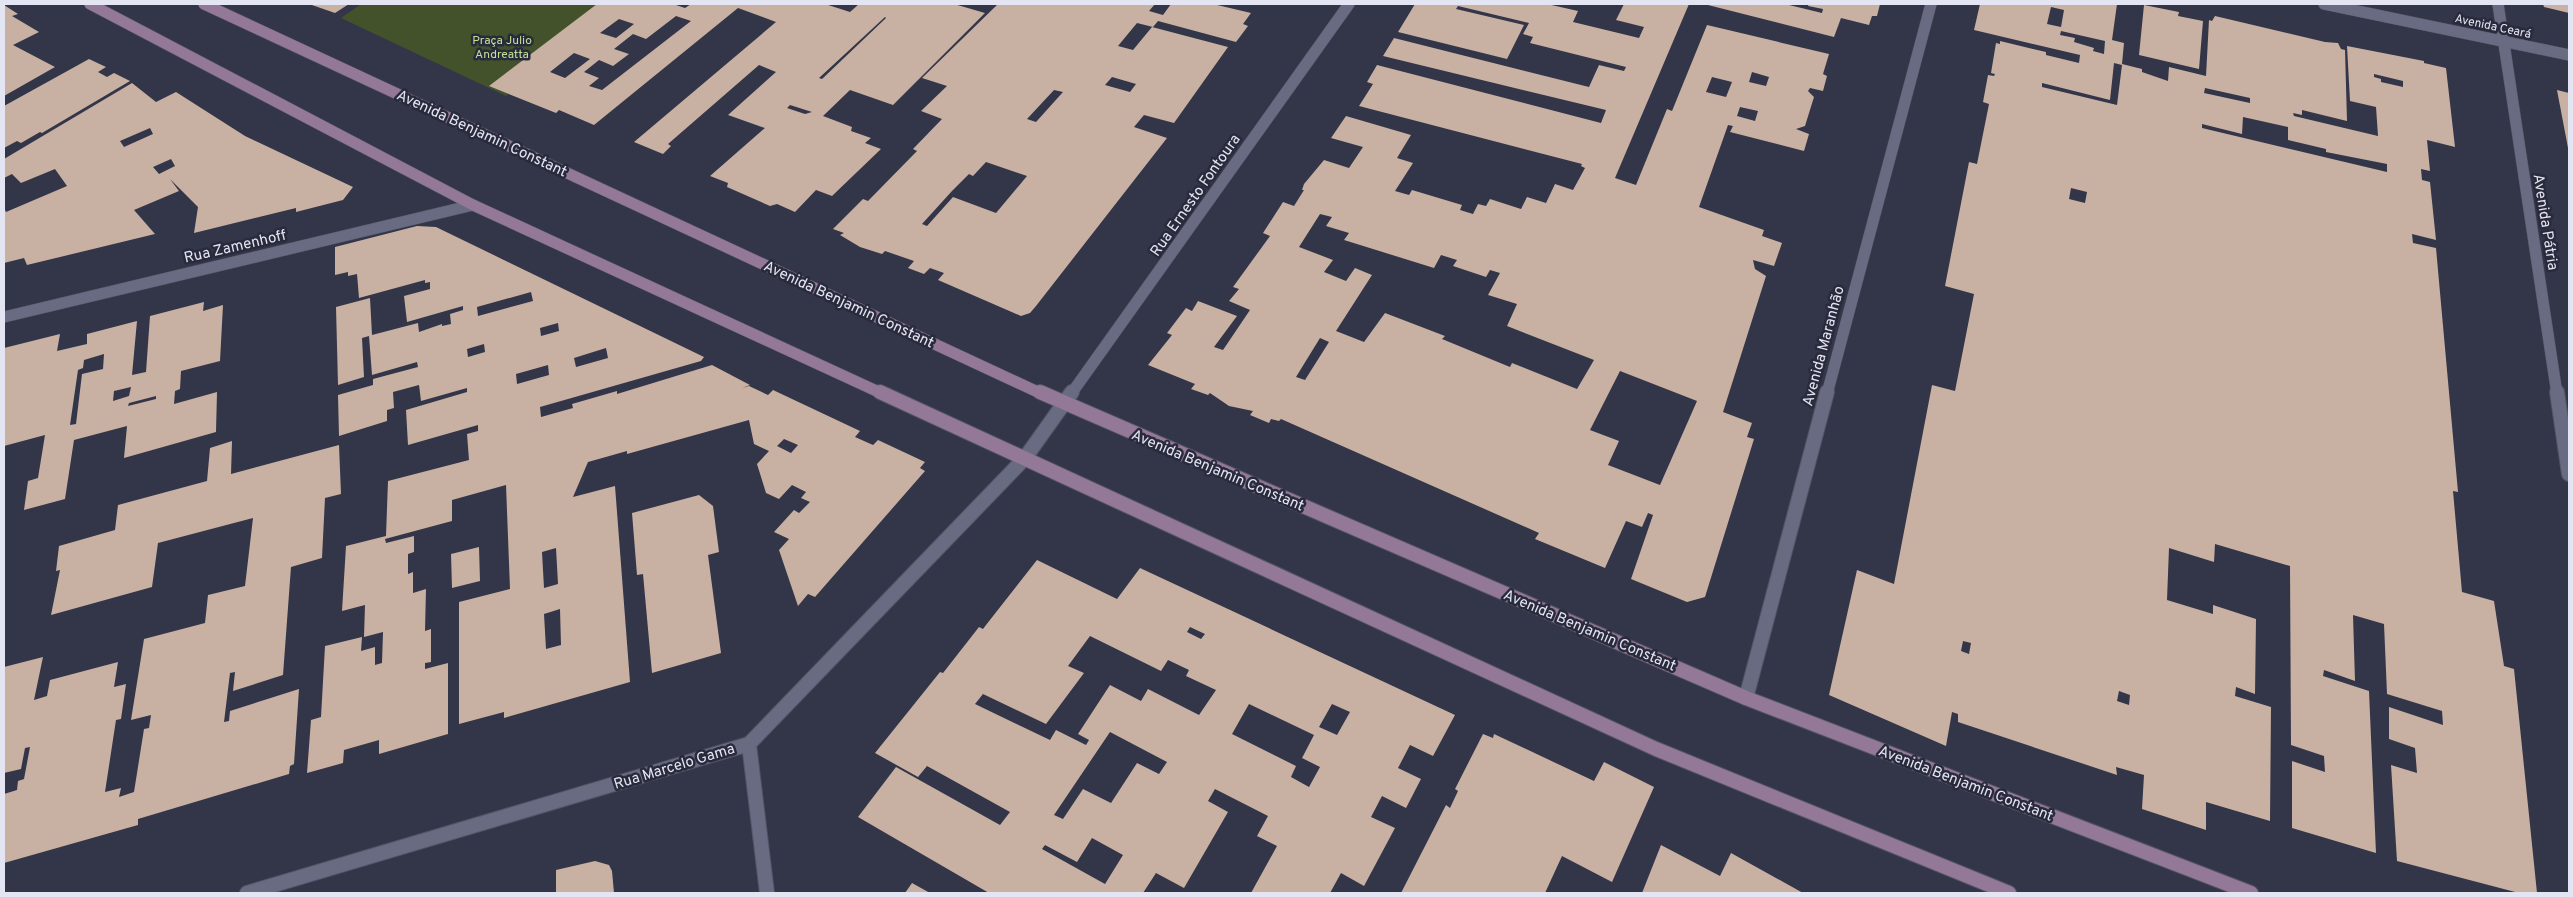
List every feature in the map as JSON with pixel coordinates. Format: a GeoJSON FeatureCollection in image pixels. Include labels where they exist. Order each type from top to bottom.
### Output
{"type":"FeatureCollection","features":[{"type":"Feature","properties":{"kind":"main road"},"geometry":{"type":"LineString","coordinates":[[90,4],[473,204],[1656,749],[2009,893]]}},
{"type":"Feature","properties":{"kind":"main road","name":"Avenida Benjamin Constant"},"geometry":{"type":"LineString","coordinates":[[204,4],[1064,404],[1746,698],[2251,893]]}},
{"type":"Feature","properties":{"kind":"street","name":"Rua Ernesto Fontoura"},"geometry":{"type":"LineString","coordinates":[[1025,458],[1349,4]]}},
{"type":"Feature","properties":{"kind":"street","name":"Avenida Maranhão"},"geometry":{"type":"LineString","coordinates":[[1746,698],[1931,4]]}},
{"type":"Feature","properties":{"kind":"street","name":"Avenida Ceará"},"geometry":{"type":"LineString","coordinates":[[2324,4],[2569,55]]}},
{"type":"Feature","properties":{"kind":"street","name":"Avenida Pátria"},"geometry":{"type":"LineString","coordinates":[[2498,4],[2569,474]]}},
{"type":"Feature","properties":{"kind":"street","name":"Rua Zamenhoff"},"geometry":{"type":"LineString","coordinates":[[4,317],[473,204]]}},
{"type":"Feature","properties":{"kind":"street","name":"Rua Marcelo Gama"},"geometry":{"type":"LineString","coordinates":[[247,893],[749,744],[1025,458]]}},
{"type":"Feature","properties":{"kind":"street"},"geometry":{"type":"LineString","coordinates":[[749,744],[767,893]]}},
{"type":"Feature","properties":{"kind":"green space","name":"Praça Julio Andreatta"},"geometry":{"type":"Polygon","coordinates":[[[361,4],[628,4],[506,96],[341,18],[361,4]]]}},
{"type":"Feature","properties":{"kind":"building"},"geometry":{"type":"Polygon","coordinates":[[[309,4],[349,4],[335,13],[309,4]]]}},
{"type":"Feature","properties":{"kind":"building"},"geometry":{"type":"Polygon","coordinates":[[[597,4],[673,4],[685,8],[691,4],[825,4],[850,12],[859,4],[954,4],[985,13],[893,105],[850,90],[823,116],[852,127],[851,131],[871,138],[865,143],[881,149],[832,196],[816,190],[795,212],[777,204],[770,206],[727,187],[728,183],[710,176],[765,128],[728,115],[776,72],[759,65],[668,144],[671,146],[663,154],[634,142],[776,22],[738,8],[594,125],[559,110],[556,113],[489,86],[597,4]],[[676,16],[646,39],[633,34],[614,49],[629,54],[613,66],[599,60],[584,72],[599,78],[589,86],[602,90],[691,21],[676,16]],[[885,17],[819,78],[822,79],[885,17]],[[619,19],[600,33],[616,38],[634,24],[619,19]],[[574,53],[550,72],[565,78],[590,59],[574,53]],[[790,105],[787,108],[805,114],[812,112],[790,105]]]}},
{"type":"Feature","properties":{"kind":"building"},"geometry":{"type":"Polygon","coordinates":[[[998,4],[1155,4],[1149,11],[1163,15],[1171,4],[1213,4],[1251,13],[1243,24],[1248,26],[1236,42],[1158,21],[1153,27],[1137,23],[1118,46],[1133,50],[1152,27],[1228,47],[1174,123],[1144,115],[1134,127],[1167,138],[1036,306],[1030,313],[1021,316],[938,280],[944,273],[930,268],[924,274],[908,268],[914,261],[885,251],[882,254],[860,247],[840,235],[844,233],[833,229],[863,199],[868,201],[917,151],[913,149],[942,119],[921,111],[947,86],[922,78],[998,4]],[[1112,77],[1105,85],[1130,92],[1136,84],[1112,77]],[[1054,90],[1027,119],[1036,122],[1063,92],[1054,90]],[[986,162],[973,176],[969,174],[922,224],[927,226],[953,197],[996,213],[1027,176],[986,162]]]}},
{"type":"Feature","properties":{"kind":"building"},"geometry":{"type":"Polygon","coordinates":[[[1415,4],[1547,4],[1578,11],[1573,22],[1639,38],[1644,27],[1616,20],[1624,4],[1689,4],[1615,178],[1636,185],[1667,109],[1672,111],[1707,25],[1829,54],[1823,74],[1827,76],[1823,91],[1810,88],[1808,91],[1814,97],[1805,126],[1796,129],[1809,134],[1804,151],[1730,132],[1733,126],[1728,125],[1699,207],[1764,230],[1762,236],[1782,243],[1774,266],[1753,260],[1755,269],[1766,276],[1723,412],[1752,423],[1747,437],[1754,439],[1705,597],[1687,602],[1631,579],[1653,515],[1648,513],[1642,527],[1626,521],[1605,568],[1535,539],[1539,533],[1281,419],[1279,421],[1271,419],[1269,423],[1250,415],[1253,411],[1229,406],[1210,393],[1208,395],[1191,389],[1195,384],[1148,365],[1172,335],[1167,333],[1186,308],[1192,311],[1198,301],[1237,316],[1214,347],[1223,350],[1250,310],[1229,301],[1239,289],[1233,287],[1270,236],[1263,233],[1283,202],[1294,206],[1304,190],[1302,190],[1304,184],[1324,160],[1349,168],[1363,147],[1331,138],[1346,116],[1411,135],[1397,158],[1413,163],[1395,191],[1409,195],[1412,190],[1462,205],[1460,210],[1473,214],[1478,204],[1486,206],[1490,199],[1521,209],[1527,197],[1546,203],[1555,184],[1573,190],[1585,168],[1581,166],[1582,164],[1359,106],[1373,84],[1367,82],[1377,65],[1601,123],[1606,110],[1383,56],[1394,38],[1589,87],[1599,65],[1624,71],[1626,67],[1530,43],[1533,37],[1523,34],[1529,23],[1458,6],[1456,9],[1524,25],[1507,59],[1398,32],[1415,4]],[[1752,72],[1749,82],[1766,86],[1769,77],[1752,72]],[[1712,77],[1706,92],[1726,97],[1732,82],[1712,77]],[[1740,107],[1737,116],[1755,121],[1758,111],[1740,107]],[[1320,214],[1299,247],[1333,260],[1324,272],[1346,281],[1355,268],[1372,275],[1336,331],[1364,342],[1385,313],[1445,336],[1442,339],[1510,367],[1512,363],[1577,389],[1594,360],[1507,326],[1517,304],[1488,295],[1500,273],[1490,270],[1486,277],[1453,266],[1457,260],[1441,255],[1434,268],[1344,240],[1349,233],[1326,226],[1332,217],[1320,214]],[[1320,338],[1296,377],[1305,380],[1329,342],[1320,338]],[[1620,371],[1590,430],[1619,441],[1608,465],[1660,485],[1697,401],[1620,371]]]}},
{"type":"Feature","properties":{"kind":"building"},"geometry":{"type":"Polygon","coordinates":[[[1704,4],[1785,4],[1822,13],[1823,9],[1808,6],[1809,4],[1880,4],[1877,16],[1872,16],[1869,25],[1841,18],[1834,37],[1704,4]]]}},
{"type":"Feature","properties":{"kind":"building"},"geometry":{"type":"Polygon","coordinates":[[[1980,4],[2117,4],[2112,40],[2124,43],[2122,64],[2142,69],[2142,72],[2168,81],[2169,67],[2206,76],[2209,20],[2212,21],[2215,16],[2325,42],[2338,43],[2341,49],[2345,50],[2347,121],[2302,110],[2302,115],[2293,113],[2294,116],[2378,136],[2376,107],[2350,101],[2347,46],[2424,61],[2424,63],[2446,68],[2455,147],[2427,140],[2430,171],[2421,169],[2422,180],[2430,182],[2436,240],[2412,234],[2413,243],[2436,248],[2458,492],[2453,491],[2462,592],[2494,601],[2504,666],[2514,669],[2537,893],[2519,893],[2397,861],[2391,765],[2417,773],[2415,748],[2389,739],[2389,707],[2443,725],[2442,711],[2387,694],[2384,624],[2353,615],[2355,681],[2324,670],[2323,676],[2369,691],[2376,853],[2292,828],[2292,761],[2325,772],[2324,756],[2291,745],[2290,566],[2215,544],[2214,562],[2169,548],[2167,600],[2213,614],[2213,605],[2256,619],[2255,694],[2236,687],[2235,696],[2271,707],[2270,821],[2206,802],[2206,830],[2142,809],[2144,775],[2116,767],[2117,775],[1958,722],[1958,714],[1952,712],[1946,746],[1829,695],[1857,570],[1894,584],[1932,385],[1955,391],[1974,294],[1945,286],[1969,162],[1977,164],[1989,104],[1983,102],[1988,75],[1994,76],[1995,74],[1991,73],[1996,43],[2000,44],[2000,41],[2046,52],[2046,55],[2079,63],[2080,55],[1974,30],[1980,4]],[[2051,7],[2047,24],[2061,27],[2064,10],[2051,7]],[[2061,31],[2060,35],[2075,38],[2074,42],[2094,48],[2093,51],[2104,54],[2105,41],[2061,31]],[[2114,63],[2110,100],[2042,83],[2042,87],[2117,105],[2122,65],[2114,63]],[[2374,74],[2374,77],[2381,79],[2381,82],[2403,87],[2403,81],[2374,74]],[[2205,88],[2204,93],[2250,103],[2250,98],[2205,88]],[[2243,117],[2242,134],[2202,124],[2202,128],[2387,172],[2387,164],[2326,152],[2326,149],[2288,140],[2288,127],[2243,117]],[[2071,188],[2069,199],[2085,203],[2087,192],[2071,188]],[[1963,641],[1961,651],[1969,654],[1971,643],[1963,641]],[[2119,691],[2117,701],[2129,705],[2130,695],[2119,691]]]}},
{"type":"Feature","properties":{"kind":"building"},"geometry":{"type":"Polygon","coordinates":[[[2543,4],[2569,4],[2569,13],[2544,7],[2543,4]]]}},
{"type":"Feature","properties":{"kind":"building"},"geometry":{"type":"Polygon","coordinates":[[[4,5],[18,14],[12,16],[39,32],[13,45],[55,67],[4,96],[4,5]]]}},
{"type":"Feature","properties":{"kind":"building"},"geometry":{"type":"Polygon","coordinates":[[[2144,5],[2179,12],[2178,16],[2203,21],[2199,69],[2139,55],[2144,5]]]}},
{"type":"Feature","properties":{"kind":"building"},"geometry":{"type":"Polygon","coordinates":[[[89,59],[106,67],[98,72],[107,77],[114,73],[130,81],[42,133],[40,132],[21,143],[17,141],[4,148],[4,106],[89,59]]]}},
{"type":"Feature","properties":{"kind":"building"},"geometry":{"type":"Polygon","coordinates":[[[132,83],[156,102],[176,92],[245,136],[353,187],[343,200],[296,212],[296,208],[194,233],[198,207],[170,179],[179,191],[134,210],[155,234],[27,265],[24,258],[4,263],[4,208],[6,212],[67,186],[55,169],[21,183],[12,174],[4,178],[4,159],[132,83]],[[150,128],[120,141],[124,147],[153,134],[150,128]],[[171,159],[153,167],[159,174],[175,166],[171,159]]]}},
{"type":"Feature","properties":{"kind":"building"},"geometry":{"type":"Polygon","coordinates":[[[2557,90],[2569,93],[2569,148],[2568,148],[2557,90]]]}},
{"type":"Feature","properties":{"kind":"building"},"geometry":{"type":"Polygon","coordinates":[[[417,226],[436,227],[704,357],[701,361],[540,407],[541,417],[573,408],[572,404],[617,391],[617,394],[712,365],[750,385],[742,388],[749,386],[768,395],[773,390],[860,431],[855,437],[873,445],[878,440],[925,462],[920,468],[925,471],[815,597],[808,594],[798,606],[779,550],[789,539],[774,532],[794,510],[799,513],[810,502],[801,498],[806,492],[792,485],[779,499],[766,493],[757,464],[769,451],[754,444],[749,420],[627,454],[627,451],[588,462],[573,497],[615,486],[630,682],[504,718],[504,712],[459,724],[459,602],[510,589],[506,485],[452,500],[452,521],[385,539],[386,543],[414,536],[414,552],[408,554],[408,574],[413,572],[413,593],[426,589],[425,631],[431,629],[431,662],[425,663],[425,669],[448,663],[448,734],[379,754],[379,740],[344,750],[343,763],[307,773],[311,720],[321,717],[325,646],[362,637],[361,651],[375,647],[375,665],[382,663],[383,632],[364,637],[365,605],[342,611],[346,546],[386,536],[388,481],[469,460],[467,434],[478,431],[478,425],[408,445],[406,410],[467,392],[467,388],[421,401],[419,385],[393,392],[394,408],[387,410],[387,421],[339,436],[338,395],[373,385],[373,379],[418,367],[417,362],[372,375],[369,336],[362,338],[364,377],[338,385],[336,307],[370,298],[372,335],[418,323],[419,332],[442,324],[442,326],[451,324],[450,314],[463,310],[463,306],[407,322],[404,296],[430,289],[430,282],[425,283],[425,280],[359,298],[357,274],[348,276],[348,272],[335,275],[335,247],[417,226]],[[531,292],[477,307],[478,316],[533,301],[531,292]],[[558,323],[540,328],[541,336],[559,331],[558,323]],[[484,344],[467,349],[468,357],[485,352],[484,344]],[[606,348],[574,358],[576,367],[608,358],[606,348]],[[548,365],[516,374],[517,384],[549,375],[548,365]],[[784,439],[777,446],[791,453],[798,445],[784,439]],[[556,548],[542,552],[544,588],[558,584],[556,548]],[[560,609],[544,614],[546,649],[561,645],[560,609]]]}},
{"type":"Feature","properties":{"kind":"building"},"geometry":{"type":"Polygon","coordinates":[[[204,302],[203,311],[223,305],[220,361],[181,371],[180,389],[175,391],[174,404],[217,392],[216,432],[124,458],[127,426],[74,440],[65,499],[24,510],[28,481],[38,478],[45,435],[4,446],[4,348],[60,334],[57,351],[87,344],[87,334],[137,321],[132,375],[146,372],[150,316],[204,302]],[[104,354],[84,360],[83,368],[78,370],[70,425],[76,424],[82,374],[103,369],[104,354]],[[131,387],[114,391],[113,401],[129,396],[131,387]],[[156,396],[129,403],[128,406],[156,399],[156,396]]]}},
{"type":"Feature","properties":{"kind":"building"},"geometry":{"type":"Polygon","coordinates":[[[232,441],[231,474],[339,445],[341,494],[325,498],[322,558],[291,567],[283,675],[233,691],[235,672],[230,673],[224,722],[229,721],[230,711],[299,689],[294,764],[290,766],[289,774],[138,819],[138,825],[4,863],[4,794],[17,790],[18,781],[24,779],[30,747],[25,748],[21,769],[4,773],[4,667],[43,657],[34,700],[47,696],[50,680],[118,662],[114,687],[126,684],[121,719],[116,720],[105,792],[121,788],[119,797],[134,792],[144,729],[149,728],[151,715],[131,720],[144,639],[205,623],[208,595],[245,586],[253,518],[158,543],[152,587],[51,615],[60,570],[56,571],[59,546],[115,530],[118,505],[207,481],[210,448],[232,441]]]}},
{"type":"Feature","properties":{"kind":"building"},"geometry":{"type":"Polygon","coordinates":[[[699,495],[713,506],[719,552],[708,555],[721,653],[652,673],[643,574],[637,575],[632,513],[699,495]]]}},
{"type":"Feature","properties":{"kind":"building"},"geometry":{"type":"Polygon","coordinates":[[[479,547],[480,581],[452,588],[451,554],[479,547]]]}},
{"type":"Feature","properties":{"kind":"building"},"geometry":{"type":"Polygon","coordinates":[[[1037,560],[1117,599],[1140,568],[1455,715],[1433,756],[1410,745],[1398,768],[1421,779],[1406,808],[1382,796],[1371,817],[1395,828],[1364,886],[1341,873],[1330,893],[1251,893],[1277,846],[1257,836],[1268,816],[1215,789],[1208,801],[1228,812],[1184,888],[1156,873],[1143,893],[989,893],[858,817],[896,767],[1000,825],[1010,812],[927,766],[918,777],[875,753],[940,672],[943,673],[979,627],[983,629],[1037,560]],[[1190,627],[1187,632],[1201,639],[1205,634],[1190,627]],[[1090,636],[1068,666],[1084,673],[1046,724],[983,694],[975,704],[1050,740],[1056,730],[1086,745],[1089,740],[1078,734],[1110,685],[1141,701],[1148,689],[1199,715],[1216,690],[1186,676],[1189,670],[1168,660],[1161,671],[1090,636]],[[1249,704],[1232,734],[1296,766],[1291,777],[1309,787],[1320,767],[1302,758],[1314,735],[1249,704]],[[1332,704],[1319,727],[1337,735],[1350,712],[1332,704]],[[1110,732],[1054,815],[1063,819],[1083,789],[1111,803],[1137,763],[1159,774],[1167,762],[1110,732]],[[1092,838],[1077,862],[1045,845],[1042,849],[1105,884],[1123,855],[1092,838]]]}},
{"type":"Feature","properties":{"kind":"building"},"geometry":{"type":"Polygon","coordinates":[[[1483,734],[1493,738],[1494,734],[1594,781],[1604,762],[1654,787],[1612,882],[1562,856],[1545,893],[1401,893],[1446,805],[1450,808],[1458,791],[1455,789],[1483,734]]]}},
{"type":"Feature","properties":{"kind":"building"},"geometry":{"type":"Polygon","coordinates":[[[1661,845],[1720,876],[1731,853],[1803,893],[1642,893],[1661,845]]]}},
{"type":"Feature","properties":{"kind":"building"},"geometry":{"type":"Polygon","coordinates":[[[595,861],[609,865],[612,871],[614,893],[556,893],[556,870],[595,861]]]}},
{"type":"Feature","properties":{"kind":"building"},"geometry":{"type":"Polygon","coordinates":[[[912,883],[930,893],[905,893],[912,883]]]}}]}
